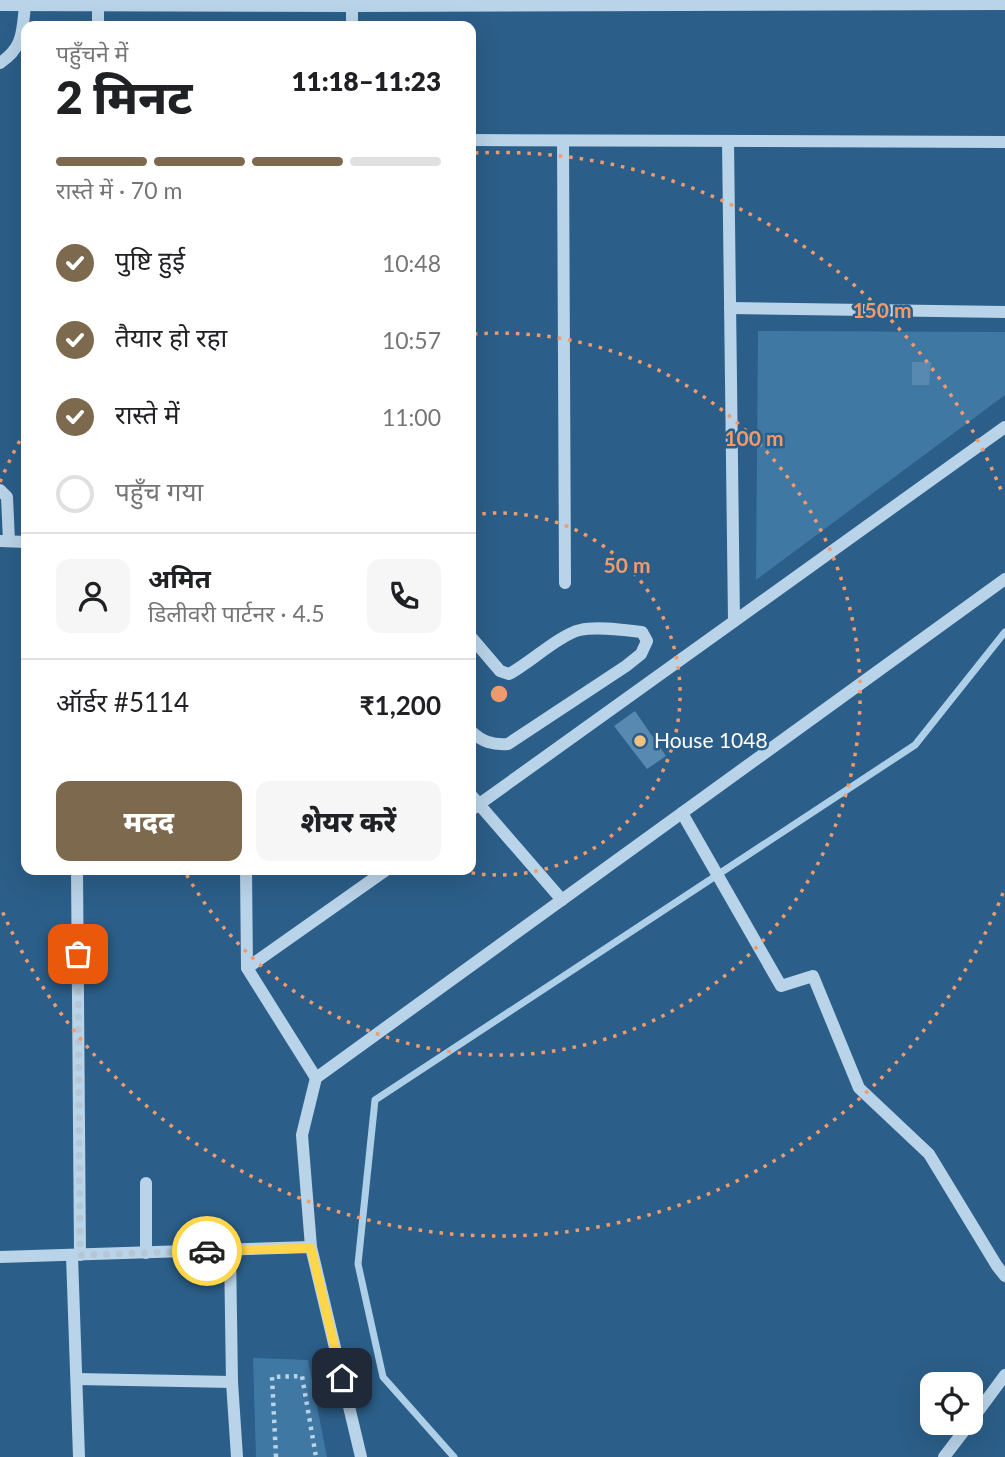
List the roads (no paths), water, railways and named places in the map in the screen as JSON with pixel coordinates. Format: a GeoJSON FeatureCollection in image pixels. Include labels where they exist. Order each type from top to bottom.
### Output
{"type":"FeatureCollection","features":[{"type":"Feature","properties":{"kind":"street"},"geometry":{"type":"LineString","coordinates":[[352,3],[352,21]]}},
{"type":"Feature","properties":{"kind":"street"},"geometry":{"type":"LineString","coordinates":[[0,5],[1005,4]]}},
{"type":"Feature","properties":{"kind":"street"},"geometry":{"type":"LineString","coordinates":[[22,21],[24,6]]}},
{"type":"Feature","properties":{"kind":"street"},"geometry":{"type":"LineString","coordinates":[[98,6],[98,21]]}},
{"type":"Feature","properties":{"kind":"street"},"geometry":{"type":"LineString","coordinates":[[0,63],[9,57],[20,41],[21,32]]}},
{"type":"Feature","properties":{"kind":"street"},"geometry":{"type":"LineString","coordinates":[[476,140],[1005,142]]}},
{"type":"Feature","properties":{"kind":"street"},"geometry":{"type":"LineString","coordinates":[[563,141],[565,583]]}},
{"type":"Feature","properties":{"kind":"street"},"geometry":{"type":"LineString","coordinates":[[728,141],[734,621]]}},
{"type":"Feature","properties":{"kind":"street"},"geometry":{"type":"LineString","coordinates":[[730,308],[1005,312]]}},
{"type":"Feature","properties":{"kind":"street"},"geometry":{"type":"LineString","coordinates":[[476,801],[734,621],[1005,426]]}},
{"type":"Feature","properties":{"kind":"street"},"geometry":{"type":"LineString","coordinates":[[2,495],[4,541]]}},
{"type":"Feature","properties":{"kind":"street"},"geometry":{"type":"LineString","coordinates":[[361,1457],[311,1248],[302,1135],[316,1078],[1005,579]]}},
{"type":"Feature","properties":{"kind":"street"},"geometry":{"type":"LineString","coordinates":[[476,643],[500,671],[509,674],[569,634],[581,630],[620,629],[642,632],[647,641],[641,654],[626,666],[508,744],[496,745],[476,735]]}},
{"type":"Feature","properties":{"kind":"street"},"geometry":{"type":"LineString","coordinates":[[476,806],[562,900]]}},
{"type":"Feature","properties":{"kind":"street"},"geometry":{"type":"LineString","coordinates":[[681,813],[781,986],[813,976],[859,1088],[929,1154],[1005,1276]]}},
{"type":"Feature","properties":{"kind":"street"},"geometry":{"type":"LineString","coordinates":[[77,875],[76,1255],[79,1457]]}},
{"type":"Feature","properties":{"kind":"street"},"geometry":{"type":"LineString","coordinates":[[246,875],[247,968],[316,1078]]}},
{"type":"Feature","properties":{"kind":"street"},"geometry":{"type":"LineString","coordinates":[[247,968],[379,875]]}},
{"type":"Feature","properties":{"kind":"street"},"geometry":{"type":"LineString","coordinates":[[146,1183],[146,1253]]}},
{"type":"Feature","properties":{"kind":"street"},"geometry":{"type":"LineString","coordinates":[[0,1257],[311,1248]]}},
{"type":"Feature","properties":{"kind":"street"},"geometry":{"type":"LineString","coordinates":[[230,1250],[236,1457]]}},
{"type":"Feature","properties":{"kind":"street"},"geometry":{"type":"LineString","coordinates":[[983,1405],[1005,1376]]}},
{"type":"Feature","properties":{"kind":"street"},"geometry":{"type":"LineString","coordinates":[[77,1379],[232,1382]]}},
{"type":"Feature","properties":{"kind":"street"},"geometry":{"type":"LineString","coordinates":[[944,1457],[960,1435]]}},
{"type":"Feature","properties":{"kind":"waterway"},"geometry":{"type":"LineString","coordinates":[[454,1457],[383,1377],[358,1264],[375,1100],[915,745],[1005,632]]}},
{"type":"Feature","properties":{"kind":"place","name":"House 1048"},"geometry":{"type":"Point","coordinates":[640,741]}}]}
